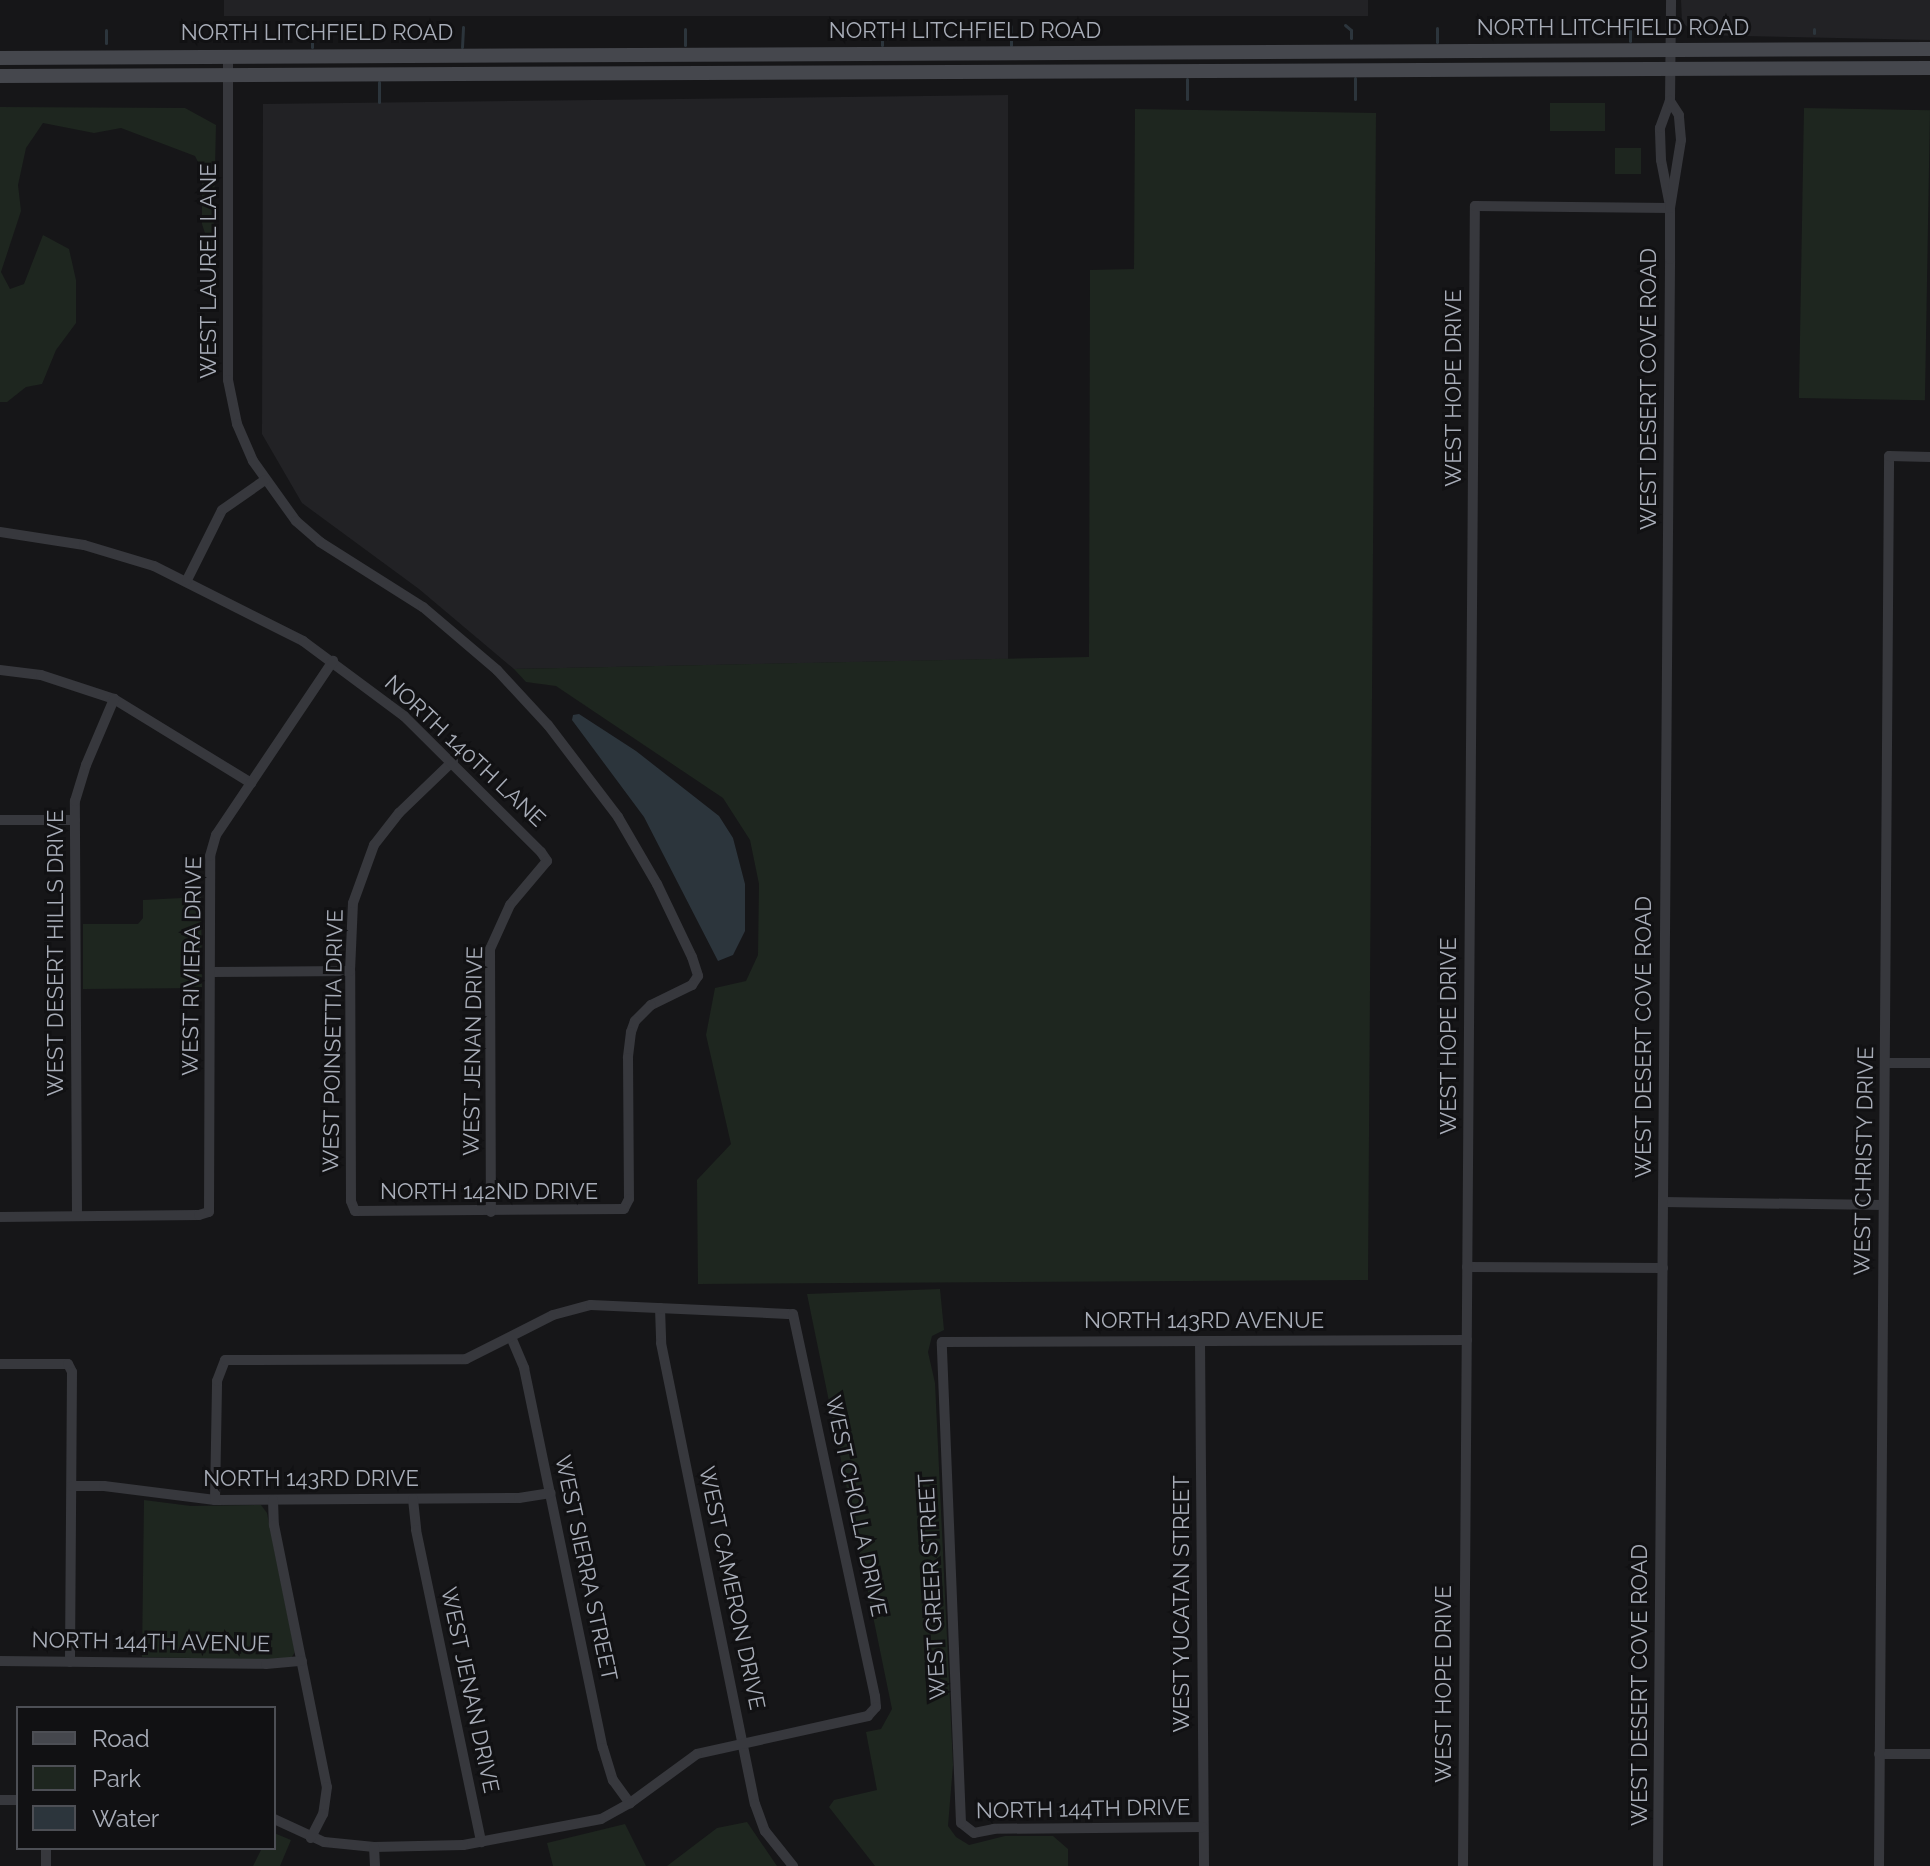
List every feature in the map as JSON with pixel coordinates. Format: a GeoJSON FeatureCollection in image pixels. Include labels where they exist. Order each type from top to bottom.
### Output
{"type":"FeatureCollection","features":[{"type":"Feature","properties":{"kind":"main road"},"geometry":{"type":"LineString","coordinates":[[1827,69],[1838,61],[1875,59],[1883,49]]}},
{"type":"Feature","properties":{"kind":"main road","name":"NORTH LITCHFIELD ROAD"},"geometry":{"type":"LineString","coordinates":[[0,58],[1930,49]]}},
{"type":"Feature","properties":{"kind":"main road"},"geometry":{"type":"LineString","coordinates":[[1208,71],[1225,63],[1322,62],[1338,52]]}},
{"type":"Feature","properties":{"kind":"main road"},"geometry":{"type":"LineString","coordinates":[[1060,71],[1061,53]]}},
{"type":"Feature","properties":{"kind":"main road","name":"NORTH LITCHFIELD ROAD"},"geometry":{"type":"LineString","coordinates":[[0,76],[1930,68]]}},
{"type":"Feature","properties":{"kind":"street","name":"WEST DESERT COVE ROAD"},"geometry":{"type":"LineString","coordinates":[[1670,208],[1662,169],[1660,128],[1670,101],[1671,0]]}},
{"type":"Feature","properties":{"kind":"street","name":"WEST LAUREL LANE"},"geometry":{"type":"LineString","coordinates":[[228,55],[228,380],[237,424],[265,480],[308,532],[423,607],[497,670],[548,725],[592,779],[638,849],[698,976],[692,985],[660,999],[642,1013],[631,1032],[628,1058],[629,1199],[624,1209]]}},
{"type":"Feature","properties":{"kind":"street","name":"WEST DESERT COVE ROAD"},"geometry":{"type":"LineString","coordinates":[[1658,1866],[1670,208],[1681,140],[1679,115],[1670,101]]}},
{"type":"Feature","properties":{"kind":"street","name":"WEST HOPE DRIVE"},"geometry":{"type":"LineString","coordinates":[[1463,1866],[1475,206],[1670,208]]}},
{"type":"Feature","properties":{"kind":"street","name":"WEST CHRISTY DRIVE"},"geometry":{"type":"LineString","coordinates":[[1879,1866],[1889,456],[1930,457]]}},
{"type":"Feature","properties":{"kind":"street"},"geometry":{"type":"LineString","coordinates":[[187,580],[222,510],[265,480]]}},
{"type":"Feature","properties":{"kind":"street","name":"NORTH 140TH LANE"},"geometry":{"type":"LineString","coordinates":[[0,532],[84,545],[187,580],[271,623],[333,661],[404,716],[453,761],[547,861]]}},
{"type":"Feature","properties":{"kind":"street","name":"WEST RIVIERA DRIVE"},"geometry":{"type":"LineString","coordinates":[[77,1216],[199,1215],[209,1212],[210,856],[216,835],[333,661]]}},
{"type":"Feature","properties":{"kind":"street"},"geometry":{"type":"LineString","coordinates":[[0,670],[56,679],[114,699],[251,783]]}},
{"type":"Feature","properties":{"kind":"street","name":"WEST DESERT HILLS DRIVE"},"geometry":{"type":"LineString","coordinates":[[77,1216],[75,820],[78,785],[114,699]]}},
{"type":"Feature","properties":{"kind":"street","name":"WEST POINSETTIA DRIVE"},"geometry":{"type":"LineString","coordinates":[[355,1211],[351,1201],[350,971],[353,903],[374,845],[399,813],[453,761]]}},
{"type":"Feature","properties":{"kind":"street"},"geometry":{"type":"LineString","coordinates":[[0,820],[75,820]]}},
{"type":"Feature","properties":{"kind":"street","name":"WEST JENAN DRIVE"},"geometry":{"type":"LineString","coordinates":[[491,1212],[490,949],[510,905],[547,861]]}},
{"type":"Feature","properties":{"kind":"street"},"geometry":{"type":"LineString","coordinates":[[210,972],[350,971]]}},
{"type":"Feature","properties":{"kind":"street"},"geometry":{"type":"LineString","coordinates":[[1885,1063],[1930,1063]]}},
{"type":"Feature","properties":{"kind":"street"},"geometry":{"type":"LineString","coordinates":[[1663,1202],[1883,1205]]}},
{"type":"Feature","properties":{"kind":"street","name":"NORTH 142ND DRIVE"},"geometry":{"type":"LineString","coordinates":[[355,1211],[624,1209]]}},
{"type":"Feature","properties":{"kind":"street"},"geometry":{"type":"LineString","coordinates":[[0,1217],[77,1216]]}},
{"type":"Feature","properties":{"kind":"street"},"geometry":{"type":"LineString","coordinates":[[1467,1267],[1663,1268]]}},
{"type":"Feature","properties":{"kind":"street"},"geometry":{"type":"LineString","coordinates":[[215,1500],[217,1381],[225,1360],[466,1359],[553,1315],[577,1307],[660,1308]]}},
{"type":"Feature","properties":{"kind":"street","name":"WEST CHOLLA DRIVE"},"geometry":{"type":"LineString","coordinates":[[660,1308],[793,1314],[876,1707],[868,1716],[743,1742]]}},
{"type":"Feature","properties":{"kind":"street","name":"WEST CAMERON DRIVE"},"geometry":{"type":"LineString","coordinates":[[660,1308],[661,1343],[760,1820],[793,1866]]}},
{"type":"Feature","properties":{"kind":"street","name":"WEST SIERRA STREET"},"geometry":{"type":"LineString","coordinates":[[511,1337],[524,1368],[603,1748],[613,1780],[630,1803]]}},
{"type":"Feature","properties":{"kind":"street","name":"NORTH 143RD AVENUE"},"geometry":{"type":"LineString","coordinates":[[942,1342],[1467,1340]]}},
{"type":"Feature","properties":{"kind":"street","name":"WEST YUCATAN STREET"},"geometry":{"type":"LineString","coordinates":[[1200,1341],[1204,1866]]}},
{"type":"Feature","properties":{"kind":"street","name":"WEST GREER STREET"},"geometry":{"type":"LineString","coordinates":[[942,1342],[959,1816],[964,1829]]}},
{"type":"Feature","properties":{"kind":"street"},"geometry":{"type":"LineString","coordinates":[[0,1364],[68,1364],[72,1372],[70,1662]]}},
{"type":"Feature","properties":{"kind":"street","name":"NORTH 143RD DRIVE"},"geometry":{"type":"LineString","coordinates":[[72,1486],[104,1486],[215,1500],[519,1498],[551,1493]]}},
{"type":"Feature","properties":{"kind":"street","name":"WEST JENAN DRIVE"},"geometry":{"type":"LineString","coordinates":[[413,1499],[416,1530],[481,1842]]}},
{"type":"Feature","properties":{"kind":"street"},"geometry":{"type":"LineString","coordinates":[[273,1500],[327,1787],[323,1814],[311,1838]]}},
{"type":"Feature","properties":{"kind":"street","name":"NORTH 144TH AVENUE"},"geometry":{"type":"LineString","coordinates":[[0,1661],[266,1664],[302,1661]]}},
{"type":"Feature","properties":{"kind":"street"},"geometry":{"type":"LineString","coordinates":[[276,1820],[311,1838],[335,1845],[374,1847],[481,1842],[601,1819],[630,1803],[697,1754],[743,1742]]}},
{"type":"Feature","properties":{"kind":"street"},"geometry":{"type":"LineString","coordinates":[[1879,1754],[1930,1754]]}},
{"type":"Feature","properties":{"kind":"street","name":"NORTH 144TH DRIVE"},"geometry":{"type":"LineString","coordinates":[[964,1829],[974,1833],[994,1829],[1203,1827]]}},
{"type":"Feature","properties":{"kind":"street"},"geometry":{"type":"LineString","coordinates":[[374,1847],[375,1866]]}},
{"type":"Feature","properties":{"kind":"shaded area"},"geometry":{"type":"Polygon","coordinates":[[[224,0],[1368,0],[1368,16],[224,16],[224,0]]]}},
{"type":"Feature","properties":{"kind":"shaded area"},"geometry":{"type":"Polygon","coordinates":[[[1681,0],[1930,0],[1930,40],[1696,35],[1682,22],[1681,0]]]}},
{"type":"Feature","properties":{"kind":"shaded area"},"geometry":{"type":"Polygon","coordinates":[[[1008,95],[1008,659],[514,669],[419,589],[302,503],[262,434],[263,104],[1008,95]]]}},
{"type":"Feature","properties":{"kind":"green space"},"geometry":{"type":"Polygon","coordinates":[[[1550,103],[1605,103],[1605,131],[1550,131],[1550,103]]]}},
{"type":"Feature","properties":{"kind":"green space"},"geometry":{"type":"Polygon","coordinates":[[[0,107],[185,108],[216,125],[213,257],[202,224],[202,170],[195,156],[121,128],[94,133],[43,123],[26,148],[18,185],[21,211],[1,272],[10,289],[24,284],[43,235],[69,249],[76,280],[76,323],[56,350],[42,384],[26,387],[7,402],[0,402],[0,107]]]}},
{"type":"Feature","properties":{"kind":"green space"},"geometry":{"type":"Polygon","coordinates":[[[1804,108],[1930,110],[1925,400],[1799,398],[1804,108]]]}},
{"type":"Feature","properties":{"kind":"green space"},"geometry":{"type":"Polygon","coordinates":[[[1135,109],[1376,113],[1368,1280],[698,1284],[697,1180],[731,1144],[706,1035],[715,988],[746,981],[758,955],[759,884],[750,840],[723,798],[556,686],[526,682],[514,669],[1089,657],[1090,270],[1134,269],[1135,109]]]}},
{"type":"Feature","properties":{"kind":"green space"},"geometry":{"type":"Polygon","coordinates":[[[1615,148],[1641,148],[1641,174],[1615,174],[1615,148]]]}},
{"type":"Feature","properties":{"kind":"green space"},"geometry":{"type":"Polygon","coordinates":[[[201,897],[202,988],[83,989],[83,924],[138,924],[143,918],[143,900],[201,897]]]}},
{"type":"Feature","properties":{"kind":"green space"},"geometry":{"type":"Polygon","coordinates":[[[940,1289],[944,1330],[932,1336],[928,1352],[935,1383],[953,1765],[948,1826],[956,1837],[969,1845],[1005,1836],[1053,1836],[1068,1849],[1068,1866],[875,1866],[829,1807],[834,1800],[877,1790],[866,1732],[881,1729],[892,1709],[807,1294],[940,1289]]]}},
{"type":"Feature","properties":{"kind":"green space"},"geometry":{"type":"Polygon","coordinates":[[[144,1500],[191,1506],[261,1505],[267,1513],[295,1652],[290,1660],[142,1657],[144,1500]]]}},
{"type":"Feature","properties":{"kind":"green space"},"geometry":{"type":"Polygon","coordinates":[[[747,1822],[777,1866],[667,1866],[717,1828],[747,1822]]]}},
{"type":"Feature","properties":{"kind":"green space"},"geometry":{"type":"Polygon","coordinates":[[[625,1824],[646,1866],[553,1866],[547,1843],[625,1824]]]}},
{"type":"Feature","properties":{"kind":"green space"},"geometry":{"type":"Polygon","coordinates":[[[276,1834],[291,1840],[280,1866],[253,1866],[261,1850],[276,1850],[276,1834]]]}},
{"type":"Feature","properties":{"kind":"water"},"geometry":{"type":"Polygon","coordinates":[[[579,714],[636,751],[719,816],[733,838],[745,884],[745,931],[733,955],[718,961],[644,817],[572,720],[573,715],[579,714]]]}},
{"type":"Feature","properties":{"kind":"waterway"},"geometry":{"type":"LineString","coordinates":[[1345,25],[1351,30],[1351,38]]}},
{"type":"Feature","properties":{"kind":"waterway"},"geometry":{"type":"LineString","coordinates":[[1011,26],[1011,45]]}},
{"type":"Feature","properties":{"kind":"waterway"},"geometry":{"type":"LineString","coordinates":[[462,47],[463,27]]}},
{"type":"Feature","properties":{"kind":"waterway"},"geometry":{"type":"LineString","coordinates":[[882,28],[882,45]]}},
{"type":"Feature","properties":{"kind":"waterway"},"geometry":{"type":"LineString","coordinates":[[1437,28],[1437,42]]}},
{"type":"Feature","properties":{"kind":"waterway"},"geometry":{"type":"LineString","coordinates":[[1630,28],[1630,41]]}},
{"type":"Feature","properties":{"kind":"waterway"},"geometry":{"type":"LineString","coordinates":[[312,29],[312,47]]}},
{"type":"Feature","properties":{"kind":"waterway"},"geometry":{"type":"LineString","coordinates":[[685,29],[685,45]]}},
{"type":"Feature","properties":{"kind":"waterway"},"geometry":{"type":"LineString","coordinates":[[106,30],[106,43]]}},
{"type":"Feature","properties":{"kind":"waterway"},"geometry":{"type":"LineString","coordinates":[[1355,78],[1355,99]]}},
{"type":"Feature","properties":{"kind":"waterway"},"geometry":{"type":"LineString","coordinates":[[1187,79],[1187,99]]}},
{"type":"Feature","properties":{"kind":"waterway"},"geometry":{"type":"LineString","coordinates":[[379,82],[379,102]]}}]}
